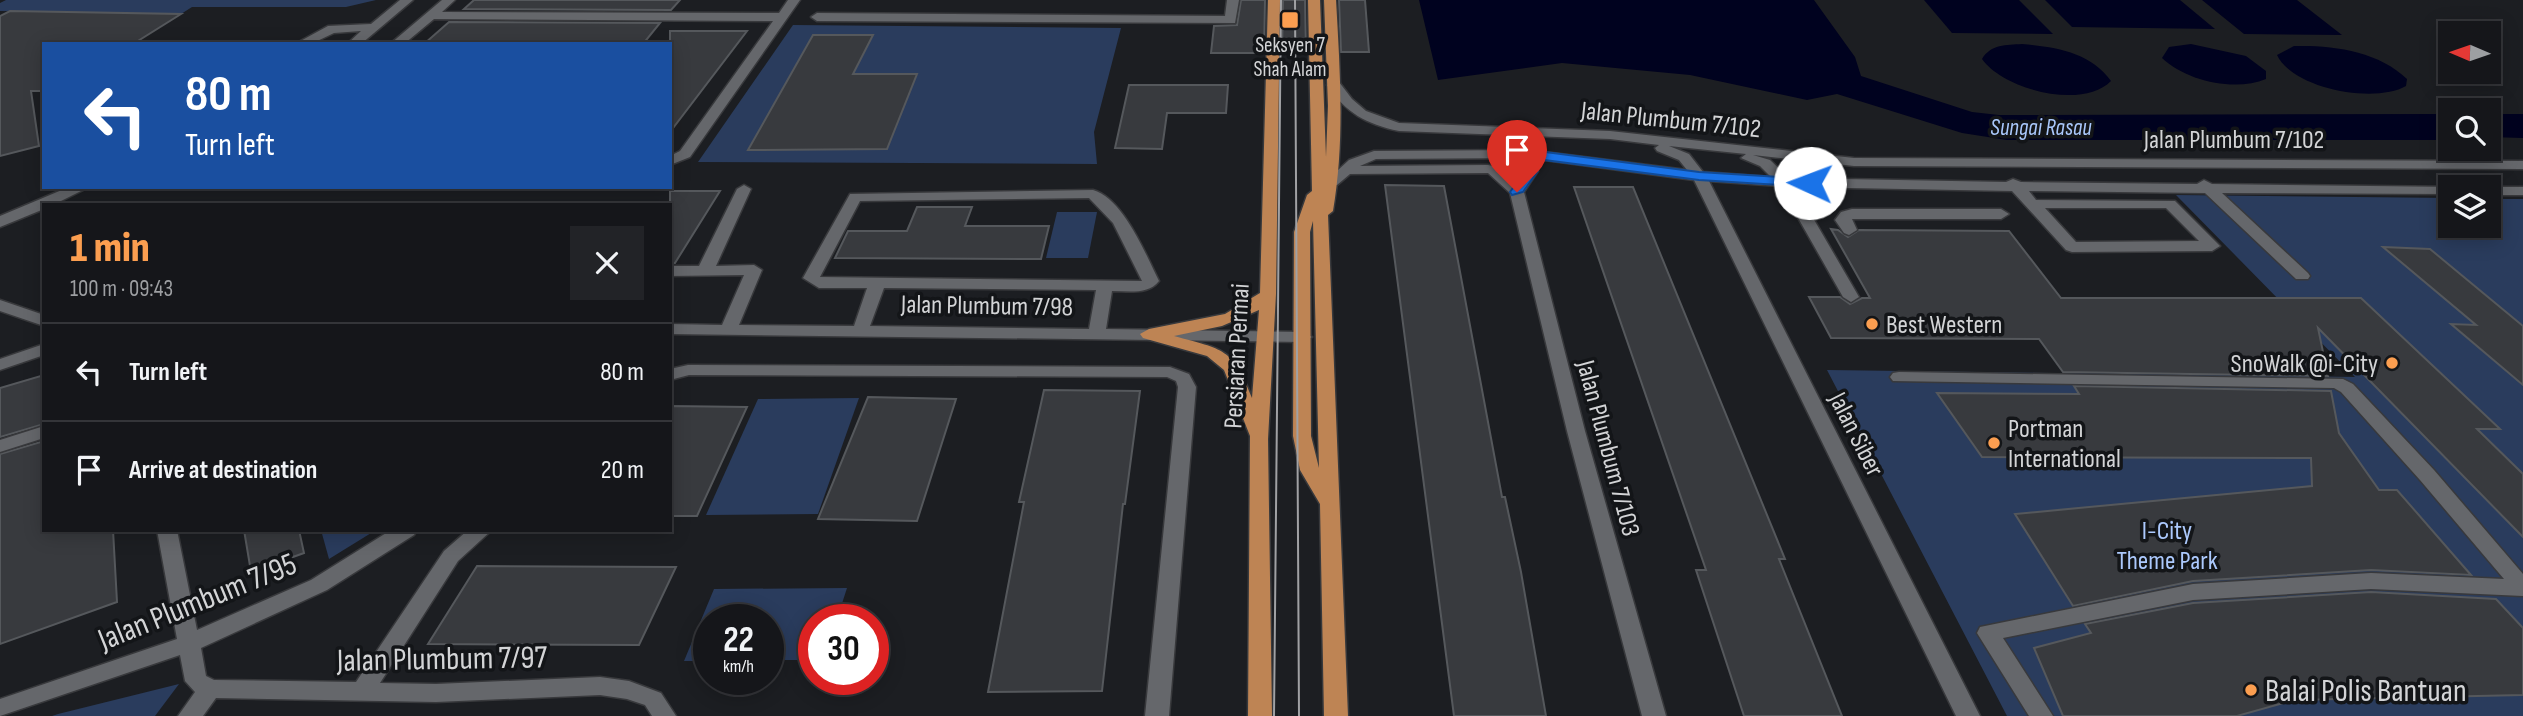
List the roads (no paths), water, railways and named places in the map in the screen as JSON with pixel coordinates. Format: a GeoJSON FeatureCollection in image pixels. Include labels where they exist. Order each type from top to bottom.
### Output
{"type":"FeatureCollection","features":[{"type":"Feature","properties":{"kind":"main road","name":"Persiaran Permai"},"geometry":{"type":"LineString","coordinates":[[1260,716],[1259,439],[1268,293],[1273,0]]}},
{"type":"Feature","properties":{"kind":"main road"},"geometry":{"type":"LineString","coordinates":[[1314,0],[1325,182],[1302,232],[1304,457],[1311,475],[1328,500]]}},
{"type":"Feature","properties":{"kind":"main road"},"geometry":{"type":"LineString","coordinates":[[1331,0],[1334,85],[1319,235],[1336,716]]}},
{"type":"Feature","properties":{"kind":"main road"},"geometry":{"type":"LineString","coordinates":[[1149,334],[1216,324],[1256,306],[1268,293]]}},
{"type":"Feature","properties":{"kind":"main road"},"geometry":{"type":"LineString","coordinates":[[1149,334],[1213,352],[1232,368],[1259,439]]}},
{"type":"Feature","properties":{"kind":"street"},"geometry":{"type":"LineString","coordinates":[[356,42],[407,0]]}},
{"type":"Feature","properties":{"kind":"street"},"geometry":{"type":"LineString","coordinates":[[397,42],[449,0]]}},
{"type":"Feature","properties":{"kind":"street"},"geometry":{"type":"LineString","coordinates":[[672,160],[685,154],[794,0]]}},
{"type":"Feature","properties":{"kind":"street"},"geometry":{"type":"LineString","coordinates":[[828,0],[817,17],[1231,20],[1233,0]]}},
{"type":"Feature","properties":{"kind":"street"},"geometry":{"type":"LineString","coordinates":[[860,18],[871,0]]}},
{"type":"Feature","properties":{"kind":"street"},"geometry":{"type":"LineString","coordinates":[[905,18],[914,0]]}},
{"type":"Feature","properties":{"kind":"street"},"geometry":{"type":"LineString","coordinates":[[431,15],[782,17]]}},
{"type":"Feature","properties":{"kind":"street"},"geometry":{"type":"LineString","coordinates":[[305,42],[332,29],[376,27]]}},
{"type":"Feature","properties":{"kind":"street","name":"Jalan Plumbum 7/102"},"geometry":{"type":"LineString","coordinates":[[1334,85],[1355,113],[1383,124],[1610,135],[1854,162],[2523,166]]}},
{"type":"Feature","properties":{"kind":"street"},"geometry":{"type":"LineString","coordinates":[[1346,170],[1488,169],[1497,171],[1517,192],[1531,171],[1526,131]]}},
{"type":"Feature","properties":{"kind":"street"},"geometry":{"type":"LineString","coordinates":[[1610,135],[1684,157],[1699,176]]}},
{"type":"Feature","properties":{"kind":"street"},"geometry":{"type":"LineString","coordinates":[[1710,148],[1765,163],[1785,183],[1851,298]]}},
{"type":"Feature","properties":{"kind":"street","name":"Jalan Plumbum 7/102"},"geometry":{"type":"LineString","coordinates":[[1325,182],[1374,155],[1530,154],[1699,176],[1785,183],[2438,190]]}},
{"type":"Feature","properties":{"kind":"street"},"geometry":{"type":"LineString","coordinates":[[1785,183],[1803,169],[1854,162]]}},
{"type":"Feature","properties":{"kind":"street"},"geometry":{"type":"LineString","coordinates":[[2181,163],[2302,276]]}},
{"type":"Feature","properties":{"kind":"street"},"geometry":{"type":"LineString","coordinates":[[1997,164],[2017,187],[2072,247],[2212,246],[2170,204],[2033,204]]}},
{"type":"Feature","properties":{"kind":"street","name":"Jalan Siber"},"geometry":{"type":"LineString","coordinates":[[1699,176],[1968,716]]}},
{"type":"Feature","properties":{"kind":"street"},"geometry":{"type":"LineString","coordinates":[[1910,186],[1931,214]]}},
{"type":"Feature","properties":{"kind":"street"},"geometry":{"type":"LineString","coordinates":[[45,203],[77,189]]}},
{"type":"Feature","properties":{"kind":"street"},"geometry":{"type":"LineString","coordinates":[[705,271],[744,189]]}},
{"type":"Feature","properties":{"kind":"street"},"geometry":{"type":"LineString","coordinates":[[2501,191],[2523,191]]}},
{"type":"Feature","properties":{"kind":"street","name":"Jalan Plumbum 7/103"},"geometry":{"type":"LineString","coordinates":[[1517,192],[1576,431],[1654,716]]}},
{"type":"Feature","properties":{"kind":"street"},"geometry":{"type":"LineString","coordinates":[[1093,194],[1107,202],[1151,281],[1140,287],[1105,286],[819,283],[811,278],[851,199],[855,197],[1093,194]]}},
{"type":"Feature","properties":{"kind":"street"},"geometry":{"type":"LineString","coordinates":[[0,222],[42,204]]}},
{"type":"Feature","properties":{"kind":"street"},"geometry":{"type":"LineString","coordinates":[[1849,230],[1843,220],[1846,215],[1852,214],[2001,214]]}},
{"type":"Feature","properties":{"kind":"street"},"geometry":{"type":"LineString","coordinates":[[672,271],[754,270],[729,329]]}},
{"type":"Feature","properties":{"kind":"street"},"geometry":{"type":"LineString","coordinates":[[861,329],[877,284]]}},
{"type":"Feature","properties":{"kind":"street"},"geometry":{"type":"LineString","coordinates":[[1097,333],[1105,286]]}},
{"type":"Feature","properties":{"kind":"street"},"geometry":{"type":"LineString","coordinates":[[0,305],[42,320]]}},
{"type":"Feature","properties":{"kind":"street","name":"Jalan Plumbum 7/98"},"geometry":{"type":"LineString","coordinates":[[672,329],[861,329],[1303,337]]}},
{"type":"Feature","properties":{"kind":"street"},"geometry":{"type":"LineString","coordinates":[[0,365],[42,350]]}},
{"type":"Feature","properties":{"kind":"street"},"geometry":{"type":"LineString","coordinates":[[672,374],[688,370],[1005,370],[1170,372],[1183,378],[1187,387],[1157,716]]}},
{"type":"Feature","properties":{"kind":"street"},"geometry":{"type":"LineString","coordinates":[[1899,377],[2337,383],[2347,388],[2427,475],[2523,588]]}},
{"type":"Feature","properties":{"kind":"street"},"geometry":{"type":"LineString","coordinates":[[0,446],[42,433]]}},
{"type":"Feature","properties":{"kind":"street"},"geometry":{"type":"LineString","coordinates":[[167,532],[196,681],[210,689],[190,716]]}},
{"type":"Feature","properties":{"kind":"street","name":"Jalan Plumbum 7/95"},"geometry":{"type":"LineString","coordinates":[[0,708],[190,643],[319,585],[405,532]]}},
{"type":"Feature","properties":{"kind":"street"},"geometry":{"type":"LineString","coordinates":[[360,692],[451,556],[480,532]]}},
{"type":"Feature","properties":{"kind":"street"},"geometry":{"type":"LineString","coordinates":[[2041,716],[1988,633],[2193,592],[2371,581],[2523,588]]}},
{"type":"Feature","properties":{"kind":"street","name":"Jalan Plumbum 7/97"},"geometry":{"type":"LineString","coordinates":[[210,689],[360,692],[600,686],[629,690],[653,699],[664,716]]}},
{"type":"Feature","properties":{"kind":"water","name":"Sungai Rasau"},"geometry":{"type":"Polygon","coordinates":[[[1419,0],[1814,0],[1855,57],[1861,76],[1972,112],[1999,115],[2438,114],[2438,140],[2007,140],[1962,133],[1837,94],[1807,100],[1690,75],[1562,63],[1438,80],[1419,0]]]}},
{"type":"Feature","properties":{"kind":"water"},"geometry":{"type":"Polygon","coordinates":[[[1924,0],[2019,0],[2053,34],[1952,33],[1924,0]]]}},
{"type":"Feature","properties":{"kind":"water"},"geometry":{"type":"Polygon","coordinates":[[[2045,0],[2180,0],[2215,29],[2072,27],[2045,0]]]}},
{"type":"Feature","properties":{"kind":"water"},"geometry":{"type":"Polygon","coordinates":[[[2202,0],[2297,0],[2342,35],[2244,34],[2202,0]]]}},
{"type":"Feature","properties":{"kind":"water"},"geometry":{"type":"Polygon","coordinates":[[[2022,44],[2060,49],[2083,57],[2103,71],[2111,81],[2098,90],[2082,94],[2044,92],[2008,80],[1982,59],[1994,48],[2022,44]]]}},
{"type":"Feature","properties":{"kind":"water"},"geometry":{"type":"Polygon","coordinates":[[[2191,44],[2246,56],[2266,71],[2266,79],[2240,84],[2211,82],[2184,73],[2162,58],[2169,47],[2191,44]]]}},
{"type":"Feature","properties":{"kind":"water"},"geometry":{"type":"Polygon","coordinates":[[[2294,46],[2339,49],[2369,56],[2383,62],[2407,79],[2406,86],[2375,94],[2336,90],[2317,84],[2286,67],[2277,55],[2294,46]]]}},
{"type":"Feature","properties":{"kind":"water"},"geometry":{"type":"Polygon","coordinates":[[[2501,114],[2523,114],[2523,138],[2501,137],[2501,114]]]}},
{"type":"Feature","properties":{"kind":"tram line"},"geometry":{"type":"LineString","coordinates":[[1274,716],[1281,0]]}},
{"type":"Feature","properties":{"kind":"tram line"},"geometry":{"type":"LineString","coordinates":[[1295,0],[1299,716]]}},
{"type":"Feature","properties":{"kind":"place","name":"Seksyen 7 Shah Alam"},"geometry":{"type":"Point","coordinates":[1290,20]}},
{"type":"Feature","properties":{"kind":"place","name":"Best Western"},"geometry":{"type":"Point","coordinates":[1872,324]}},
{"type":"Feature","properties":{"kind":"place","name":"SnoWalk @i-City"},"geometry":{"type":"Point","coordinates":[2392,363]}},
{"type":"Feature","properties":{"kind":"place","name":"Portman International"},"geometry":{"type":"Point","coordinates":[1994,443]}},
{"type":"Feature","properties":{"kind":"place","name":"Balai Polis Bantuan"},"geometry":{"type":"Point","coordinates":[2251,690]}},
{"type":"Feature","properties":{"kind":"park label","name":"I-City Theme Park"},"geometry":{"type":"Point","coordinates":[2167,545]}}]}
